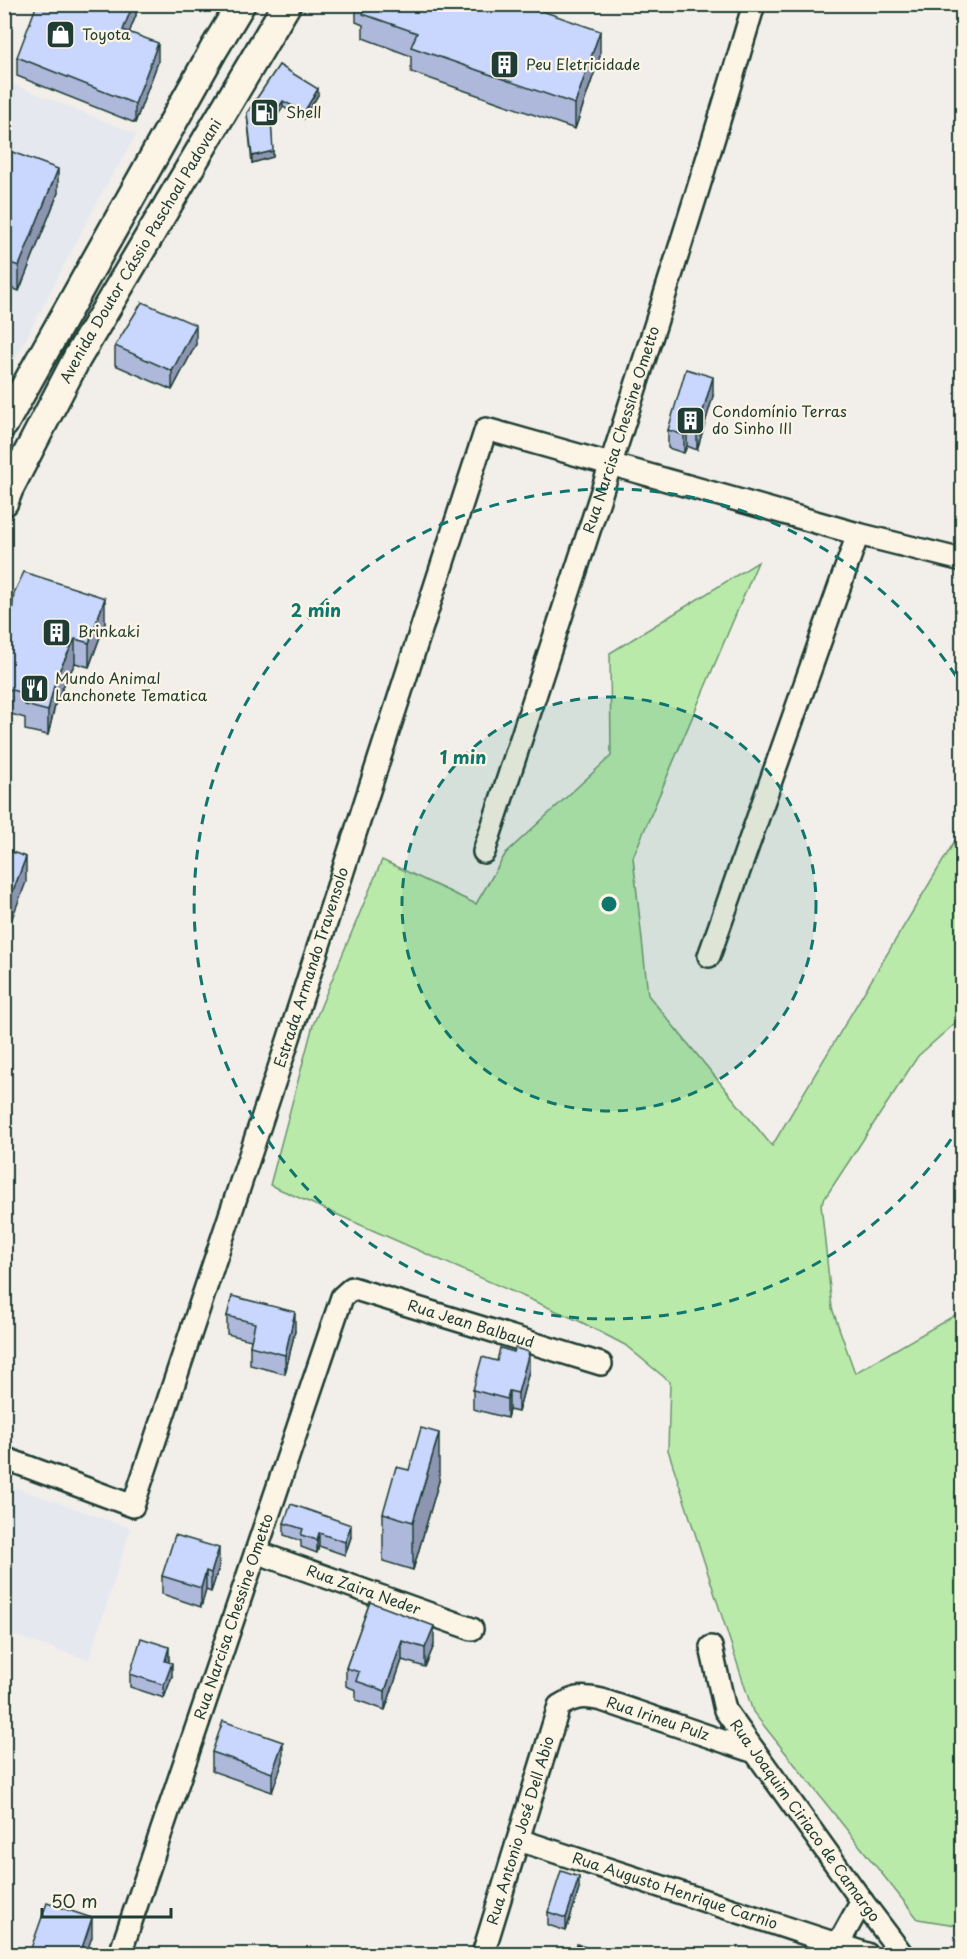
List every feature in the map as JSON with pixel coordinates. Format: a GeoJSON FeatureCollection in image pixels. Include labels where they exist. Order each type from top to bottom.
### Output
{"type":"FeatureCollection","features":[{"type":"Feature","properties":{"kind":"main road"},"geometry":{"type":"LineString","coordinates":[[4,424],[214,49],[242,4]]}},
{"type":"Feature","properties":{"kind":"main road"},"geometry":{"type":"LineString","coordinates":[[251,64],[249,51],[264,20],[266,4]]}},
{"type":"Feature","properties":{"kind":"main road","name":"Avenida Doutor Cássio Paschoal Padovani"},"geometry":{"type":"LineString","coordinates":[[4,502],[43,422],[90,335],[287,4]]}},
{"type":"Feature","properties":{"kind":"main road"},"geometry":{"type":"LineString","coordinates":[[90,335],[83,332],[78,324],[79,313],[102,273],[102,250]]}},
{"type":"Feature","properties":{"kind":"street","name":"Rua Narcisa Chessine Ometto"},"geometry":{"type":"LineString","coordinates":[[484,852],[702,181],[754,4]]}},
{"type":"Feature","properties":{"kind":"street","name":"Estrada Armando Travensolo"},"geometry":{"type":"LineString","coordinates":[[4,1458],[133,1506],[286,1047],[486,429],[611,464]]}},
{"type":"Feature","properties":{"kind":"street"},"geometry":{"type":"LineString","coordinates":[[611,464],[858,534],[963,560]]}},
{"type":"Feature","properties":{"kind":"street"},"geometry":{"type":"LineString","coordinates":[[709,956],[858,534]]}},
{"type":"Feature","properties":{"kind":"street","name":"Rua Jean Balbaud"},"geometry":{"type":"LineString","coordinates":[[342,1296],[352,1288],[601,1364]]}},
{"type":"Feature","properties":{"kind":"street","name":"Rua Narcisa Chessine Ometto"},"geometry":{"type":"LineString","coordinates":[[125,1949],[342,1296]]}},
{"type":"Feature","properties":{"kind":"street","name":"Rua Zaira Neder"},"geometry":{"type":"LineString","coordinates":[[256,1552],[472,1629]]}},
{"type":"Feature","properties":{"kind":"street","name":"Rua Joaquim Ciriaco de Camargo"},"geometry":{"type":"LineString","coordinates":[[711,1647],[724,1710],[902,1954]]}},
{"type":"Feature","properties":{"kind":"street","name":"Rua Irineu Pulz"},"geometry":{"type":"LineString","coordinates":[[559,1706],[570,1699],[583,1696],[602,1700],[755,1752]]}},
{"type":"Feature","properties":{"kind":"street","name":"Rua Antonio José Dell Abio"},"geometry":{"type":"LineString","coordinates":[[483,1954],[559,1706]]}},
{"type":"Feature","properties":{"kind":"street","name":"Rua Augusto Henrique Carnio"},"geometry":{"type":"LineString","coordinates":[[519,1840],[867,1954]]}},
{"type":"Feature","properties":{"kind":"street"},"geometry":{"type":"LineString","coordinates":[[830,1943],[841,1939],[862,1901]]}},
{"type":"Feature","properties":{"kind":"shaded area"},"geometry":{"type":"Polygon","coordinates":[[[5,81],[137,134],[103,191],[5,379],[5,81]]]}},
{"type":"Feature","properties":{"kind":"shaded area"},"geometry":{"type":"Polygon","coordinates":[[[5,1484],[131,1528],[89,1660],[5,1633],[5,1484]]]}},
{"type":"Feature","properties":{"kind":"green space"},"geometry":{"type":"Polygon","coordinates":[[[758,562],[633,857],[648,995],[772,1146],[962,829],[962,1017],[918,1056],[821,1204],[832,1308],[855,1373],[962,1311],[962,1926],[918,1919],[753,1712],[668,1450],[670,1382],[625,1345],[579,1321],[270,1185],[313,1025],[382,860],[476,904],[506,853],[611,756],[610,653],[758,562]]]}},
{"type":"Feature","properties":{"kind":"building"},"geometry":{"type":"Polygon","coordinates":[[[37,4],[133,4],[123,30],[158,43],[135,104],[17,57],[37,4]]]}},
{"type":"Feature","properties":{"kind":"building","name":"Peu Eletricidade"},"geometry":{"type":"Polygon","coordinates":[[[366,4],[522,4],[600,31],[575,104],[411,47],[417,33],[363,14],[366,4]]]}},
{"type":"Feature","properties":{"kind":"building","name":"Shell"},"geometry":{"type":"Polygon","coordinates":[[[279,65],[318,89],[304,112],[283,101],[271,119],[273,151],[252,156],[247,113],[279,65]]]}},
{"type":"Feature","properties":{"kind":"building"},"geometry":{"type":"Polygon","coordinates":[[[4,149],[58,169],[19,266],[4,261],[4,149]]]}},
{"type":"Feature","properties":{"kind":"building"},"geometry":{"type":"Polygon","coordinates":[[[142,302],[196,325],[172,371],[115,346],[142,302]]]}},
{"type":"Feature","properties":{"kind":"building"},"geometry":{"type":"Polygon","coordinates":[[[686,369],[713,377],[697,431],[687,428],[684,435],[668,430],[686,369]]]}},
{"type":"Feature","properties":{"kind":"building"},"geometry":{"type":"Polygon","coordinates":[[[24,572],[105,598],[89,643],[75,639],[56,677],[48,711],[25,705],[27,694],[4,688],[4,632],[10,633],[14,593],[24,572]]]}},
{"type":"Feature","properties":{"kind":"building"},"geometry":{"type":"Polygon","coordinates":[[[4,849],[26,857],[4,914],[4,849]]]}},
{"type":"Feature","properties":{"kind":"building"},"geometry":{"type":"Polygon","coordinates":[[[232,1296],[295,1312],[285,1355],[250,1346],[255,1323],[227,1316],[232,1296]]]}},
{"type":"Feature","properties":{"kind":"building"},"geometry":{"type":"Polygon","coordinates":[[[500,1348],[514,1352],[515,1348],[529,1352],[518,1393],[509,1391],[507,1399],[473,1390],[482,1357],[497,1361],[500,1348]]]}},
{"type":"Feature","properties":{"kind":"building"},"geometry":{"type":"Polygon","coordinates":[[[421,1428],[439,1433],[413,1522],[383,1513],[396,1467],[409,1470],[421,1428]]]}},
{"type":"Feature","properties":{"kind":"building"},"geometry":{"type":"Polygon","coordinates":[[[291,1504],[351,1525],[345,1542],[319,1533],[317,1540],[301,1535],[303,1529],[284,1523],[291,1504]]]}},
{"type":"Feature","properties":{"kind":"building"},"geometry":{"type":"Polygon","coordinates":[[[175,1535],[219,1548],[211,1573],[206,1571],[201,1588],[162,1576],[175,1535]]]}},
{"type":"Feature","properties":{"kind":"building"},"geometry":{"type":"Polygon","coordinates":[[[370,1602],[434,1626],[425,1648],[402,1641],[385,1691],[356,1681],[359,1672],[346,1668],[370,1602]]]}},
{"type":"Feature","properties":{"kind":"building"},"geometry":{"type":"Polygon","coordinates":[[[141,1638],[169,1647],[165,1661],[172,1663],[164,1685],[130,1674],[141,1638]]]}},
{"type":"Feature","properties":{"kind":"building"},"geometry":{"type":"Polygon","coordinates":[[[223,1721],[283,1742],[272,1773],[212,1752],[223,1721]]]}},
{"type":"Feature","properties":{"kind":"building"},"geometry":{"type":"Polygon","coordinates":[[[561,1871],[579,1877],[566,1918],[548,1912],[561,1871]]]}},
{"type":"Feature","properties":{"kind":"building"},"geometry":{"type":"Polygon","coordinates":[[[47,1903],[92,1918],[80,1954],[29,1954],[47,1903]]]}},
{"type":"Feature","properties":{"kind":"building"},"geometry":{"type":"Polygon","coordinates":[[[577,1944],[593,1950],[592,1954],[574,1954],[577,1944]]]}},
{"type":"Feature","properties":{"kind":"place","name":"Toyota"},"geometry":{"type":"Point","coordinates":[61,35]}},
{"type":"Feature","properties":{"kind":"place","name":"Peu Eletricidade"},"geometry":{"type":"Point","coordinates":[505,65]}},
{"type":"Feature","properties":{"kind":"place","name":"Shell"},"geometry":{"type":"Point","coordinates":[265,113]}},
{"type":"Feature","properties":{"kind":"place","name":"Condomínio Terras do Sinho III"},"geometry":{"type":"Point","coordinates":[691,421]}},
{"type":"Feature","properties":{"kind":"place","name":"Brinkaki"},"geometry":{"type":"Point","coordinates":[57,632]}},
{"type":"Feature","properties":{"kind":"place","name":"Mundo Animal Lanchonete Tematica"},"geometry":{"type":"Point","coordinates":[34,688]}}]}
